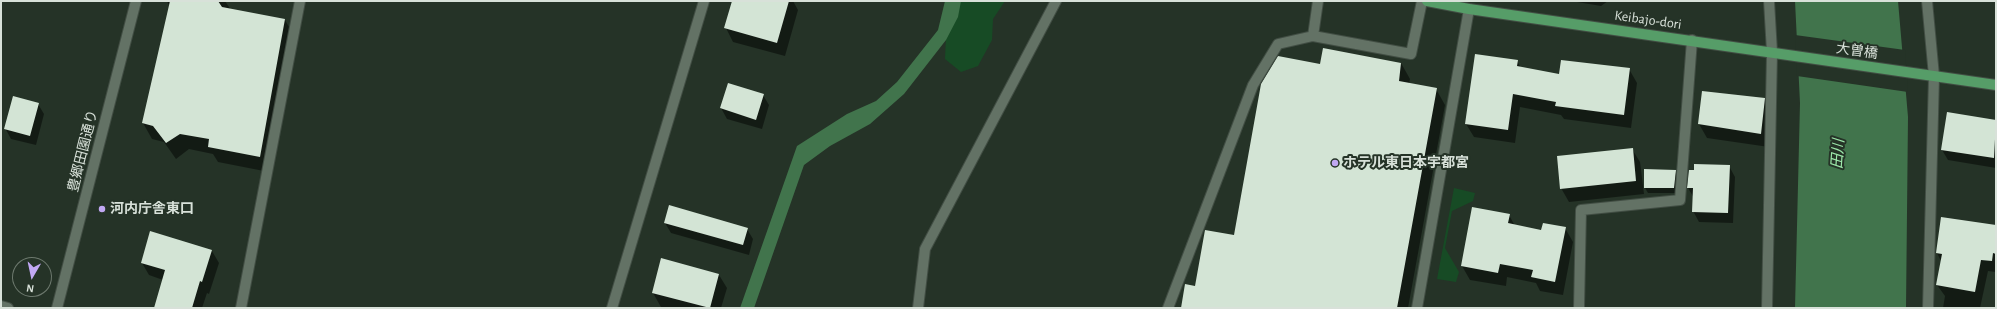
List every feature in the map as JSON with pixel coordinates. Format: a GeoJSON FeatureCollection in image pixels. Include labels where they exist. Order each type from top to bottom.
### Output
{"type":"FeatureCollection","features":[{"type":"Feature","properties":{"kind":"main road","name":"Keibajo-dori"},"geometry":{"type":"LineString","coordinates":[[1427,1],[1469,9],[1692,40],[1794,56]]}},
{"type":"Feature","properties":{"kind":"main road","name":"大曽橋"},"geometry":{"type":"LineString","coordinates":[[1794,56],[1934,76]]}},
{"type":"Feature","properties":{"kind":"main road"},"geometry":{"type":"LineString","coordinates":[[1934,76],[1996,85]]}},
{"type":"Feature","properties":{"kind":"street","name":"豊郷田園通り"},"geometry":{"type":"LineString","coordinates":[[57,308],[136,1]]}},
{"type":"Feature","properties":{"kind":"street"},"geometry":{"type":"LineString","coordinates":[[241,308],[300,1]]}},
{"type":"Feature","properties":{"kind":"street"},"geometry":{"type":"LineString","coordinates":[[612,308],[704,1]]}},
{"type":"Feature","properties":{"kind":"street"},"geometry":{"type":"LineString","coordinates":[[918,308],[925,249],[1056,1]]}},
{"type":"Feature","properties":{"kind":"street"},"geometry":{"type":"LineString","coordinates":[[1313,36],[1318,1]]}},
{"type":"Feature","properties":{"kind":"street"},"geometry":{"type":"LineString","coordinates":[[1168,308],[1253,85],[1278,44],[1313,36],[1412,54],[1422,1]]}},
{"type":"Feature","properties":{"kind":"street"},"geometry":{"type":"LineString","coordinates":[[1767,308],[1772,52],[1770,1]]}},
{"type":"Feature","properties":{"kind":"street"},"geometry":{"type":"LineString","coordinates":[[1927,1],[1934,76],[1928,308]]}},
{"type":"Feature","properties":{"kind":"street"},"geometry":{"type":"LineString","coordinates":[[1417,308],[1469,9]]}},
{"type":"Feature","properties":{"kind":"street"},"geometry":{"type":"LineString","coordinates":[[1579,308],[1581,210],[1680,200],[1692,40]]}},
{"type":"Feature","properties":{"kind":"street"},"geometry":{"type":"LineString","coordinates":[[1,306],[8,308]]}},
{"type":"Feature","properties":{"kind":"shaded area"},"geometry":{"type":"Polygon","coordinates":[[[956,1],[1005,1],[993,19],[992,40],[978,66],[961,72],[945,59],[946,36],[956,1]]]}},
{"type":"Feature","properties":{"kind":"shaded area"},"geometry":{"type":"Polygon","coordinates":[[[1454,188],[1475,193],[1473,201],[1452,211],[1445,248],[1459,272],[1456,282],[1437,279],[1454,188]]]}},
{"type":"Feature","properties":{"kind":"water"},"geometry":{"type":"Polygon","coordinates":[[[945,1],[961,1],[958,17],[946,40],[904,94],[870,124],[830,146],[804,165],[754,308],[740,308],[797,146],[847,114],[876,101],[897,82],[938,30],[945,1]]]}},
{"type":"Feature","properties":{"kind":"water","name":"田川"},"geometry":{"type":"Polygon","coordinates":[[[1795,1],[1898,1],[1908,117],[1906,308],[1795,308],[1800,103],[1795,1]]]}},
{"type":"Feature","properties":{"kind":"pier"},"geometry":{"type":"Polygon","coordinates":[[[1795,35],[1905,50],[1908,92],[1797,76],[1795,35]]]}},
{"type":"Feature","properties":{"kind":"building"},"geometry":{"type":"Polygon","coordinates":[[[170,1],[218,1],[222,7],[285,19],[260,157],[208,147],[209,139],[180,134],[166,143],[153,126],[142,123],[170,1]]]}},
{"type":"Feature","properties":{"kind":"building"},"geometry":{"type":"Polygon","coordinates":[[[732,1],[789,1],[777,43],[724,28],[732,1]]]}},
{"type":"Feature","properties":{"kind":"building","name":"ホテル東日本宇都宮"},"geometry":{"type":"Polygon","coordinates":[[[1323,48],[1401,63],[1399,81],[1437,88],[1397,308],[1181,308],[1185,284],[1195,286],[1205,230],[1234,235],[1261,84],[1278,56],[1320,64],[1323,48]]]}},
{"type":"Feature","properties":{"kind":"building"},"geometry":{"type":"Polygon","coordinates":[[[1475,54],[1518,60],[1517,66],[1559,74],[1561,60],[1630,68],[1624,115],[1555,106],[1556,102],[1513,94],[1508,130],[1465,124],[1475,54]]]}},
{"type":"Feature","properties":{"kind":"building"},"geometry":{"type":"Polygon","coordinates":[[[728,83],[764,94],[756,120],[720,108],[728,83]]]}},
{"type":"Feature","properties":{"kind":"building"},"geometry":{"type":"Polygon","coordinates":[[[1702,91],[1765,98],[1761,134],[1698,124],[1702,91]]]}},
{"type":"Feature","properties":{"kind":"building"},"geometry":{"type":"Polygon","coordinates":[[[13,96],[39,103],[30,136],[4,129],[13,96]]]}},
{"type":"Feature","properties":{"kind":"building"},"geometry":{"type":"Polygon","coordinates":[[[1947,112],[1996,120],[1994,158],[1941,150],[1947,112]]]}},
{"type":"Feature","properties":{"kind":"building"},"geometry":{"type":"Polygon","coordinates":[[[1633,148],[1636,181],[1560,189],[1557,156],[1633,148]]]}},
{"type":"Feature","properties":{"kind":"building"},"geometry":{"type":"Polygon","coordinates":[[[1694,164],[1730,165],[1728,213],[1692,212],[1693,188],[1687,188],[1689,170],[1694,170],[1694,164]]]}},
{"type":"Feature","properties":{"kind":"building"},"geometry":{"type":"Polygon","coordinates":[[[1644,169],[1676,170],[1674,188],[1644,188],[1644,169]]]}},
{"type":"Feature","properties":{"kind":"building"},"geometry":{"type":"Polygon","coordinates":[[[669,205],[748,228],[743,245],[664,223],[669,205]]]}},
{"type":"Feature","properties":{"kind":"building"},"geometry":{"type":"Polygon","coordinates":[[[1472,207],[1510,214],[1508,223],[1541,230],[1543,223],[1566,227],[1555,282],[1531,277],[1533,270],[1500,264],[1498,273],[1461,266],[1472,207]]]}},
{"type":"Feature","properties":{"kind":"building"},"geometry":{"type":"Polygon","coordinates":[[[1941,217],[1996,225],[1996,254],[1993,253],[1992,261],[1981,260],[1975,292],[1936,285],[1942,254],[1936,253],[1941,217]]]}},
{"type":"Feature","properties":{"kind":"building"},"geometry":{"type":"Polygon","coordinates":[[[150,231],[212,250],[202,282],[200,281],[192,308],[154,308],[165,270],[141,263],[150,231]]]}},
{"type":"Feature","properties":{"kind":"building"},"geometry":{"type":"Polygon","coordinates":[[[661,258],[719,274],[710,308],[652,293],[661,258]]]}},
{"type":"Feature","properties":{"kind":"place","name":"ホテル東日本宇都宮"},"geometry":{"type":"Point","coordinates":[1335,163]}},
{"type":"Feature","properties":{"kind":"place","name":"河内庁舎東口"},"geometry":{"type":"Point","coordinates":[102,209]}}]}
